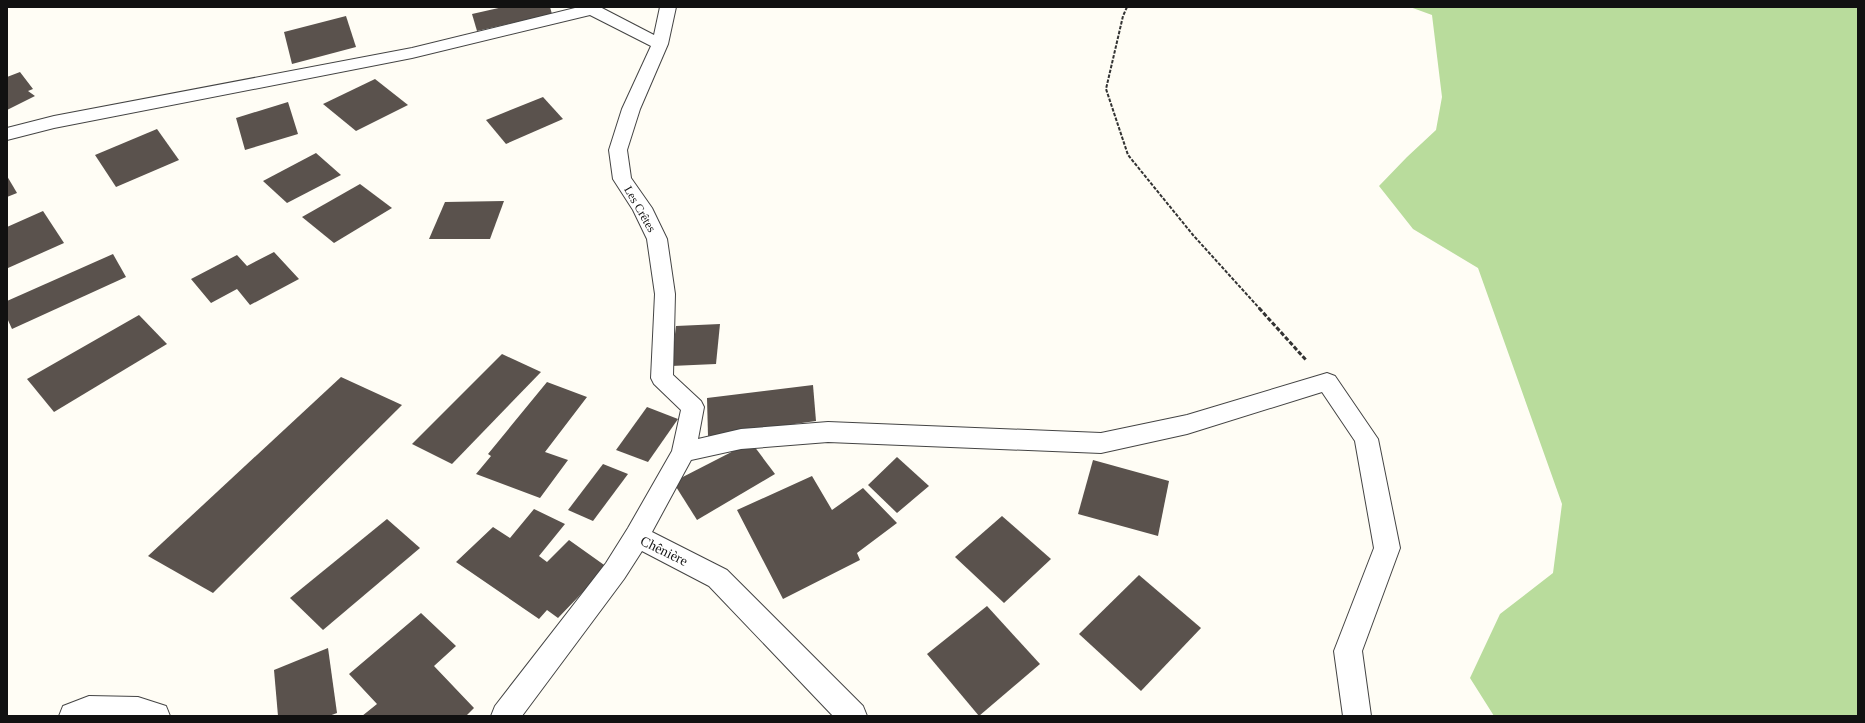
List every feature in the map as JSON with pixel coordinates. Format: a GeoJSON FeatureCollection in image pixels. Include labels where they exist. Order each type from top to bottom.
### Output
{"type":"FeatureCollection","features":[{"type":"Feature","properties":{"kind":"street","name":"Les Crêtes"},"geometry":{"type":"LineString","coordinates":[[668,7],[660,44],[631,109],[618,150],[622,178],[642,208],[657,239],[665,294],[662,378],[693,407],[683,452]]}},
{"type":"Feature","properties":{"kind":"street"},"geometry":{"type":"LineString","coordinates":[[7,134],[54,122],[412,54],[590,8],[660,44]]}},
{"type":"Feature","properties":{"kind":"street"},"geometry":{"type":"LineString","coordinates":[[637,536],[683,452],[741,439],[828,432],[1102,443],[1140,438],[1213,418],[1327,382],[1366,439],[1387,548],[1348,651],[1357,716]]}},
{"type":"Feature","properties":{"kind":"street","name":"Chênière"},"geometry":{"type":"LineString","coordinates":[[505,716],[615,570],[637,536],[718,578],[853,716]]}},
{"type":"Feature","properties":{"kind":"street"},"geometry":{"type":"LineString","coordinates":[[73,716],[89,710],[138,711],[156,716]]}},
{"type":"Feature","properties":{"kind":"path"},"geometry":{"type":"LineString","coordinates":[[1126,7],[1122,16],[1106,89],[1128,155],[1193,235],[1327,382]]}},
{"type":"Feature","properties":{"kind":"green space"},"geometry":{"type":"Polygon","coordinates":[[[1410,7],[1858,7],[1858,716],[1494,716],[1470,678],[1500,614],[1553,573],[1562,504],[1478,268],[1413,229],[1379,186],[1436,130],[1442,97],[1432,15],[1410,7]]]}},
{"type":"Feature","properties":{"kind":"building"},"geometry":{"type":"Polygon","coordinates":[[[503,7],[550,7],[552,14],[477,31],[472,14],[503,7]]]}},
{"type":"Feature","properties":{"kind":"building"},"geometry":{"type":"Polygon","coordinates":[[[346,16],[356,47],[292,64],[284,32],[346,16]]]}},
{"type":"Feature","properties":{"kind":"building"},"geometry":{"type":"Polygon","coordinates":[[[20,72],[33,89],[28,91],[35,96],[7,110],[7,77],[20,72]]]}},
{"type":"Feature","properties":{"kind":"building"},"geometry":{"type":"Polygon","coordinates":[[[375,79],[408,105],[356,131],[323,104],[375,79]]]}},
{"type":"Feature","properties":{"kind":"building"},"geometry":{"type":"Polygon","coordinates":[[[543,97],[563,119],[506,144],[486,120],[543,97]]]}},
{"type":"Feature","properties":{"kind":"building"},"geometry":{"type":"Polygon","coordinates":[[[288,102],[298,134],[245,150],[236,118],[288,102]]]}},
{"type":"Feature","properties":{"kind":"building"},"geometry":{"type":"Polygon","coordinates":[[[157,129],[179,160],[116,187],[95,155],[157,129]]]}},
{"type":"Feature","properties":{"kind":"building"},"geometry":{"type":"Polygon","coordinates":[[[316,153],[341,175],[287,203],[263,181],[316,153]]]}},
{"type":"Feature","properties":{"kind":"building"},"geometry":{"type":"Polygon","coordinates":[[[7,176],[17,193],[7,197],[7,176]]]}},
{"type":"Feature","properties":{"kind":"building"},"geometry":{"type":"Polygon","coordinates":[[[360,184],[392,208],[334,243],[302,217],[360,184]]]}},
{"type":"Feature","properties":{"kind":"building"},"geometry":{"type":"Polygon","coordinates":[[[504,201],[490,239],[429,239],[445,202],[504,201]]]}},
{"type":"Feature","properties":{"kind":"building"},"geometry":{"type":"Polygon","coordinates":[[[43,211],[64,243],[8,268],[7,227],[43,211]]]}},
{"type":"Feature","properties":{"kind":"building"},"geometry":{"type":"Polygon","coordinates":[[[274,252],[299,279],[250,305],[237,289],[211,303],[191,279],[237,255],[247,266],[274,252]]]}},
{"type":"Feature","properties":{"kind":"building"},"geometry":{"type":"Polygon","coordinates":[[[113,254],[126,277],[12,329],[7,318],[7,301],[113,254]]]}},
{"type":"Feature","properties":{"kind":"building"},"geometry":{"type":"Polygon","coordinates":[[[139,315],[167,344],[54,412],[27,379],[139,315]]]}},
{"type":"Feature","properties":{"kind":"building"},"geometry":{"type":"Polygon","coordinates":[[[720,324],[716,364],[671,366],[676,326],[720,324]]]}},
{"type":"Feature","properties":{"kind":"building"},"geometry":{"type":"Polygon","coordinates":[[[502,354],[541,372],[452,464],[412,444],[502,354]]]}},
{"type":"Feature","properties":{"kind":"building"},"geometry":{"type":"Polygon","coordinates":[[[341,377],[402,405],[213,593],[148,556],[341,377]]]}},
{"type":"Feature","properties":{"kind":"building"},"geometry":{"type":"Polygon","coordinates":[[[547,382],[587,397],[545,452],[568,460],[540,498],[476,474],[491,456],[488,454],[547,382]]]}},
{"type":"Feature","properties":{"kind":"building"},"geometry":{"type":"Polygon","coordinates":[[[813,385],[816,421],[708,436],[707,398],[813,385]]]}},
{"type":"Feature","properties":{"kind":"building"},"geometry":{"type":"Polygon","coordinates":[[[647,407],[678,419],[648,462],[616,450],[647,407]]]}},
{"type":"Feature","properties":{"kind":"building"},"geometry":{"type":"Polygon","coordinates":[[[751,442],[775,474],[697,520],[673,482],[751,442]]]}},
{"type":"Feature","properties":{"kind":"building"},"geometry":{"type":"Polygon","coordinates":[[[897,457],[929,486],[897,513],[868,485],[897,457]]]}},
{"type":"Feature","properties":{"kind":"building"},"geometry":{"type":"Polygon","coordinates":[[[1093,460],[1169,481],[1158,536],[1078,514],[1093,460]]]}},
{"type":"Feature","properties":{"kind":"building"},"geometry":{"type":"Polygon","coordinates":[[[603,464],[628,474],[593,521],[568,510],[603,464]]]}},
{"type":"Feature","properties":{"kind":"building"},"geometry":{"type":"Polygon","coordinates":[[[812,476],[832,510],[863,488],[897,523],[857,553],[860,560],[783,599],[737,510],[812,476]]]}},
{"type":"Feature","properties":{"kind":"building"},"geometry":{"type":"Polygon","coordinates":[[[534,509],[565,524],[539,556],[547,562],[569,540],[607,567],[558,618],[547,610],[539,619],[456,562],[493,527],[510,538],[534,509]]]}},
{"type":"Feature","properties":{"kind":"building"},"geometry":{"type":"Polygon","coordinates":[[[1002,516],[1051,559],[1004,603],[955,557],[1002,516]]]}},
{"type":"Feature","properties":{"kind":"building"},"geometry":{"type":"Polygon","coordinates":[[[387,519],[420,548],[323,630],[290,598],[387,519]]]}},
{"type":"Feature","properties":{"kind":"building"},"geometry":{"type":"Polygon","coordinates":[[[1139,575],[1201,628],[1141,691],[1079,634],[1139,575]]]}},
{"type":"Feature","properties":{"kind":"building"},"geometry":{"type":"Polygon","coordinates":[[[987,606],[1040,664],[979,716],[927,654],[987,606]]]}},
{"type":"Feature","properties":{"kind":"building"},"geometry":{"type":"Polygon","coordinates":[[[421,613],[456,646],[434,666],[474,708],[466,716],[362,716],[377,704],[349,674],[421,613]]]}},
{"type":"Feature","properties":{"kind":"building"},"geometry":{"type":"Polygon","coordinates":[[[328,648],[337,713],[329,716],[278,716],[274,670],[328,648]]]}}]}
